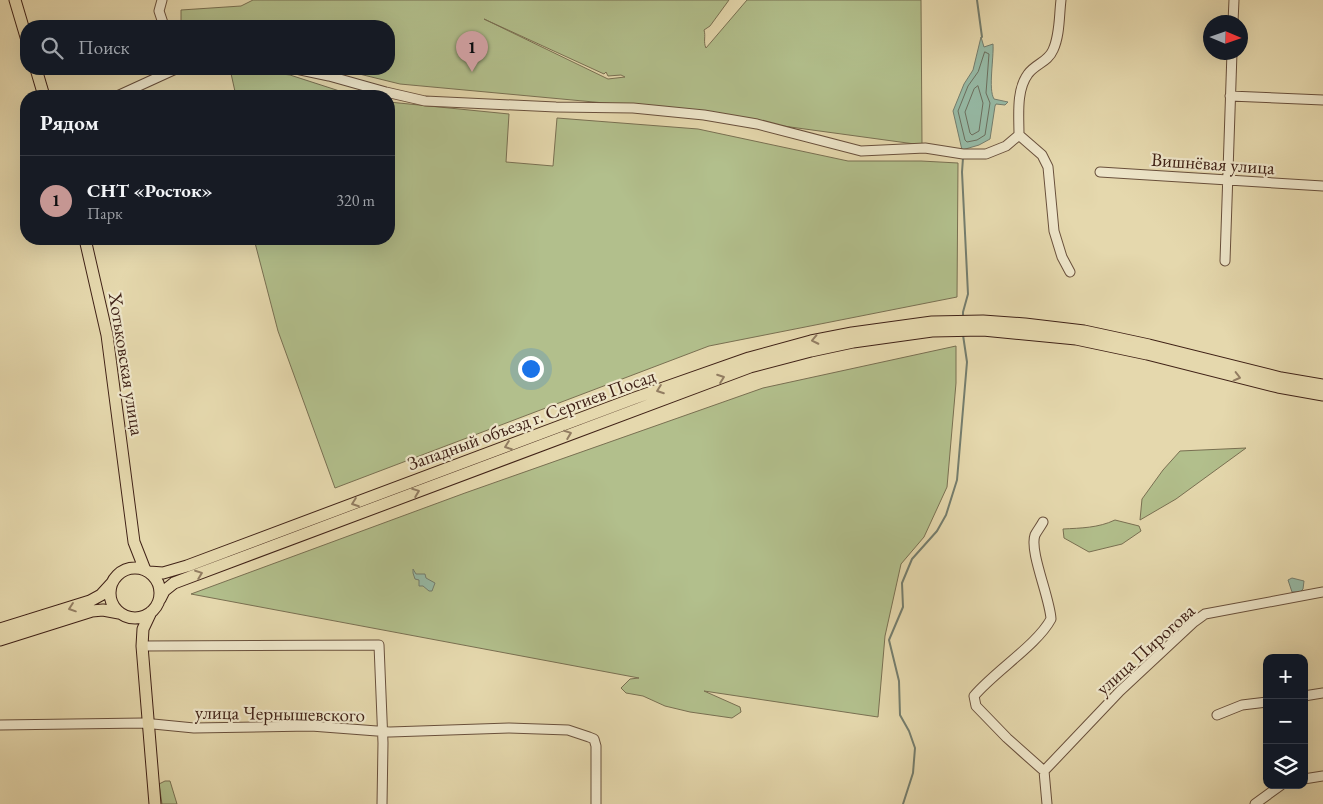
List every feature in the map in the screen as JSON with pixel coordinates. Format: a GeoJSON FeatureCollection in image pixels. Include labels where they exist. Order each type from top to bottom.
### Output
{"type":"FeatureCollection","features":[{"type":"Feature","properties":{"kind":"main road"},"geometry":{"type":"LineString","coordinates":[[15,0],[21,20]]}},
{"type":"Feature","properties":{"kind":"main road"},"geometry":{"type":"LineString","coordinates":[[38,75],[42,90]]}},
{"type":"Feature","properties":{"kind":"main road","name":"Хотьковская улица"},"geometry":{"type":"LineString","coordinates":[[86,245],[108,335],[129,496]]}},
{"type":"Feature","properties":{"kind":"main road"},"geometry":{"type":"LineString","coordinates":[[932,327],[1025,324],[1084,331],[1281,378],[1323,385]]}},
{"type":"Feature","properties":{"kind":"main road"},"geometry":{"type":"LineString","coordinates":[[983,325],[1083,340],[1147,354],[1278,388],[1323,396]]}},
{"type":"Feature","properties":{"kind":"main road","name":"Западный объезд г. Сергиев Посад"},"geometry":{"type":"LineString","coordinates":[[147,571],[163,573],[187,566],[635,398],[749,358],[811,341],[852,333],[932,327]]}},
{"type":"Feature","properties":{"kind":"main road","name":"Западный объезд г. Сергиев Посад"},"geometry":{"type":"LineString","coordinates":[[160,599],[164,592],[174,583],[750,368],[811,351],[932,327]]}},
{"type":"Feature","properties":{"kind":"main road"},"geometry":{"type":"LineString","coordinates":[[125,570],[130,547],[129,496]]}},
{"type":"Feature","properties":{"kind":"main road"},"geometry":{"type":"LineString","coordinates":[[129,496],[134,546],[147,571],[160,586],[160,599],[143,629],[142,646],[155,804]]}},
{"type":"Feature","properties":{"kind":"main road"},"geometry":{"type":"LineString","coordinates":[[0,630],[90,601],[101,595],[120,573],[125,570],[131,568],[147,571]]}},
{"type":"Feature","properties":{"kind":"main road"},"geometry":{"type":"LineString","coordinates":[[113,582],[110,590],[111,599],[135,630],[143,670]]}},
{"type":"Feature","properties":{"kind":"main road"},"geometry":{"type":"LineString","coordinates":[[0,640],[92,611],[103,610],[135,618],[141,618],[151,612]]}},
{"type":"Feature","properties":{"kind":"street"},"geometry":{"type":"LineString","coordinates":[[162,0],[159,11],[162,20]]}},
{"type":"Feature","properties":{"kind":"street"},"geometry":{"type":"LineString","coordinates":[[1061,0],[1054,48],[1049,57],[1029,73],[1022,86],[1019,106],[1019,135],[1042,155],[1048,167],[1054,231],[1062,257],[1070,272]]}},
{"type":"Feature","properties":{"kind":"street"},"geometry":{"type":"LineString","coordinates":[[1233,15],[1234,0]]}},
{"type":"Feature","properties":{"kind":"street"},"geometry":{"type":"LineString","coordinates":[[1225,261],[1232,60]]}},
{"type":"Feature","properties":{"kind":"street"},"geometry":{"type":"LineString","coordinates":[[131,90],[163,75]]}},
{"type":"Feature","properties":{"kind":"street"},"geometry":{"type":"LineString","coordinates":[[325,75],[379,90]]}},
{"type":"Feature","properties":{"kind":"street"},"geometry":{"type":"LineString","coordinates":[[395,94],[425,101],[556,107],[633,108],[704,116],[757,124],[861,151],[925,148],[963,154],[986,154],[1006,146],[1019,135]]}},
{"type":"Feature","properties":{"kind":"street"},"geometry":{"type":"LineString","coordinates":[[1230,96],[1323,100]]}},
{"type":"Feature","properties":{"kind":"street","name":"Вишнёвая улица"},"geometry":{"type":"LineString","coordinates":[[1100,172],[1323,186]]}},
{"type":"Feature","properties":{"kind":"street"},"geometry":{"type":"LineString","coordinates":[[1043,522],[1034,537],[1035,550],[1051,608],[1051,619],[1032,642],[986,681],[974,696],[976,706],[1007,738],[1044,771],[1047,804]]}},
{"type":"Feature","properties":{"kind":"street","name":"улица Пирогова"},"geometry":{"type":"LineString","coordinates":[[1044,771],[1120,691],[1205,614],[1323,592]]}},
{"type":"Feature","properties":{"kind":"street"},"geometry":{"type":"LineString","coordinates":[[142,646],[263,647],[379,645],[382,804]]}},
{"type":"Feature","properties":{"kind":"street"},"geometry":{"type":"LineString","coordinates":[[1308,695],[1323,693]]}},
{"type":"Feature","properties":{"kind":"street"},"geometry":{"type":"LineString","coordinates":[[1218,715],[1242,706],[1263,703]]}},
{"type":"Feature","properties":{"kind":"street","name":"улица Чернышевского"},"geometry":{"type":"LineString","coordinates":[[0,725],[148,723],[194,728],[310,726],[381,732],[510,728],[568,730],[594,739],[596,746],[596,804]]}},
{"type":"Feature","properties":{"kind":"street"},"geometry":{"type":"LineString","coordinates":[[1308,779],[1323,776]]}},
{"type":"Feature","properties":{"kind":"street"},"geometry":{"type":"LineString","coordinates":[[1255,804],[1276,789]]}},
{"type":"Feature","properties":{"kind":"shaded area"},"geometry":{"type":"Polygon","coordinates":[[[253,0],[729,0],[710,26],[704,30],[706,48],[747,0],[921,0],[922,145],[680,110],[400,84],[363,75],[395,75],[395,20],[181,20],[181,10],[241,6],[253,0]],[[484,19],[608,79],[625,77],[621,75],[608,76],[606,72],[604,74],[484,19]]]}},
{"type":"Feature","properties":{"kind":"shaded area"},"geometry":{"type":"Polygon","coordinates":[[[231,75],[290,75],[336,90],[235,90],[231,75]]]}},
{"type":"Feature","properties":{"kind":"shaded area"},"geometry":{"type":"Polygon","coordinates":[[[395,103],[509,114],[506,162],[553,166],[557,118],[698,129],[848,161],[958,163],[957,297],[709,346],[335,488],[278,331],[256,245],[395,245],[395,103]]]}},
{"type":"Feature","properties":{"kind":"shaded area"},"geometry":{"type":"Polygon","coordinates":[[[956,346],[956,383],[947,487],[924,537],[901,564],[885,636],[878,717],[704,691],[740,707],[741,712],[732,718],[690,712],[665,706],[643,696],[626,693],[621,688],[630,679],[639,678],[191,594],[465,493],[763,388],[956,346]]]}},
{"type":"Feature","properties":{"kind":"shaded area"},"geometry":{"type":"Polygon","coordinates":[[[1246,448],[1176,499],[1140,520],[1142,499],[1163,470],[1180,451],[1246,448]]]}},
{"type":"Feature","properties":{"kind":"shaded area"},"geometry":{"type":"Polygon","coordinates":[[[1115,520],[1139,526],[1141,531],[1122,544],[1089,552],[1064,538],[1063,529],[1096,526],[1115,520]]]}},
{"type":"Feature","properties":{"kind":"shaded area"},"geometry":{"type":"Polygon","coordinates":[[[170,781],[177,804],[162,804],[159,784],[170,781]]]}},
{"type":"Feature","properties":{"kind":"water"},"geometry":{"type":"Polygon","coordinates":[[[981,37],[984,47],[993,44],[991,88],[994,99],[1008,102],[1005,105],[996,104],[995,106],[990,139],[979,145],[962,150],[953,111],[964,84],[973,70],[981,37]]]}},
{"type":"Feature","properties":{"kind":"water"},"geometry":{"type":"Polygon","coordinates":[[[413,569],[416,574],[425,574],[426,578],[435,583],[432,591],[419,586],[419,580],[415,579],[413,569]]]}},
{"type":"Feature","properties":{"kind":"water"},"geometry":{"type":"Polygon","coordinates":[[[1292,578],[1304,581],[1303,589],[1300,592],[1292,592],[1288,580],[1292,578]]]}},
{"type":"Feature","properties":{"kind":"waterway"},"geometry":{"type":"LineString","coordinates":[[977,0],[982,37]]}},
{"type":"Feature","properties":{"kind":"waterway"},"geometry":{"type":"LineString","coordinates":[[963,158],[962,172],[968,294],[963,317]]}},
{"type":"Feature","properties":{"kind":"waterway"},"geometry":{"type":"LineString","coordinates":[[903,804],[913,773],[915,748],[909,731],[900,715],[899,681],[889,640],[903,607],[902,583],[912,559],[937,531],[946,515],[957,480],[967,362],[963,335]]}},
{"type":"Feature","properties":{"kind":"place","name":"СНТ «Росток»"},"geometry":{"type":"Point","coordinates":[472,72]}}]}
